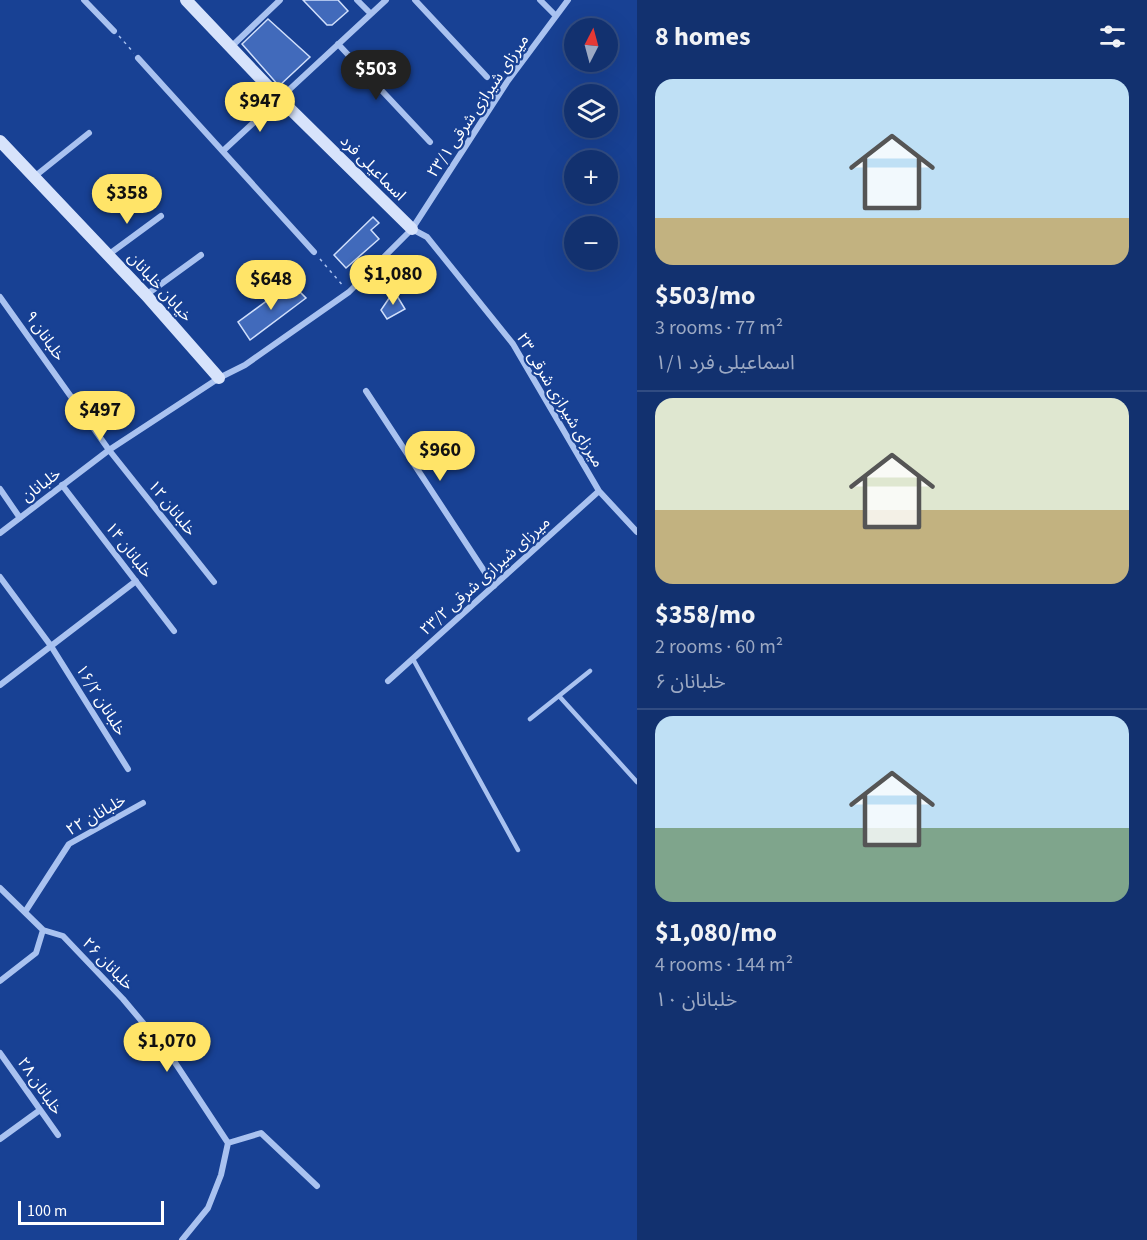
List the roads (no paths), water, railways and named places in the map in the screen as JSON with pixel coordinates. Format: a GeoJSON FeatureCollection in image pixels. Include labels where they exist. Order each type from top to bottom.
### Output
{"type":"FeatureCollection","features":[{"type":"Feature","properties":{"kind":"street"},"geometry":{"type":"LineString","coordinates":[[84,0],[114,31]]}},
{"type":"Feature","properties":{"kind":"street","name":"اسماعیلی فرد"},"geometry":{"type":"LineString","coordinates":[[186,0],[280,99],[412,230]]}},
{"type":"Feature","properties":{"kind":"street"},"geometry":{"type":"LineString","coordinates":[[231,47],[280,0]]}},
{"type":"Feature","properties":{"kind":"street"},"geometry":{"type":"LineString","coordinates":[[357,0],[370,14]]}},
{"type":"Feature","properties":{"kind":"street"},"geometry":{"type":"LineString","coordinates":[[224,150],[386,0]]}},
{"type":"Feature","properties":{"kind":"street"},"geometry":{"type":"LineString","coordinates":[[416,0],[487,76]]}},
{"type":"Feature","properties":{"kind":"street"},"geometry":{"type":"LineString","coordinates":[[540,0],[556,16]]}},
{"type":"Feature","properties":{"kind":"street","name":"۲۳/۱ میرزای شیرازی شرقی"},"geometry":{"type":"LineString","coordinates":[[349,292],[412,230],[507,82],[568,0]]}},
{"type":"Feature","properties":{"kind":"street"},"geometry":{"type":"LineString","coordinates":[[338,44],[430,142]]}},
{"type":"Feature","properties":{"kind":"street"},"geometry":{"type":"LineString","coordinates":[[138,58],[224,150],[314,252]]}},
{"type":"Feature","properties":{"kind":"street"},"geometry":{"type":"LineString","coordinates":[[34,177],[88,133]]}},
{"type":"Feature","properties":{"kind":"street","name":"خیابان خلبانان"},"geometry":{"type":"LineString","coordinates":[[0,141],[146,295],[219,378]]}},
{"type":"Feature","properties":{"kind":"street"},"geometry":{"type":"LineString","coordinates":[[108,255],[161,216]]}},
{"type":"Feature","properties":{"kind":"street","name":"۲۳ میرزای شیرازی شرقی"},"geometry":{"type":"LineString","coordinates":[[412,230],[427,237],[513,344],[599,491],[637,532]]}},
{"type":"Feature","properties":{"kind":"street"},"geometry":{"type":"LineString","coordinates":[[146,295],[201,255]]}},
{"type":"Feature","properties":{"kind":"street","name":"خلبانان"},"geometry":{"type":"LineString","coordinates":[[0,533],[109,450],[219,378],[245,365],[349,292]]}},
{"type":"Feature","properties":{"kind":"street","name":"۹ خلبانان"},"geometry":{"type":"LineString","coordinates":[[0,297],[109,450]]}},
{"type":"Feature","properties":{"kind":"street"},"geometry":{"type":"LineString","coordinates":[[366,391],[494,586]]}},
{"type":"Feature","properties":{"kind":"street","name":"۱۲ خلبانان"},"geometry":{"type":"LineString","coordinates":[[109,450],[214,582]]}},
{"type":"Feature","properties":{"kind":"street","name":"۱۴ خلبانان"},"geometry":{"type":"LineString","coordinates":[[62,485],[174,631]]}},
{"type":"Feature","properties":{"kind":"street"},"geometry":{"type":"LineString","coordinates":[[0,489],[20,518]]}},
{"type":"Feature","properties":{"kind":"street","name":"۲۳/۲ میرزای شیرازی شرقی"},"geometry":{"type":"LineString","coordinates":[[388,681],[599,491]]}},
{"type":"Feature","properties":{"kind":"street","name":"۱۶/۲ خلبانان"},"geometry":{"type":"LineString","coordinates":[[0,577],[51,645],[128,769]]}},
{"type":"Feature","properties":{"kind":"street"},"geometry":{"type":"LineString","coordinates":[[0,685],[136,581]]}},
{"type":"Feature","properties":{"kind":"street","name":"۲۲ خلبانان"},"geometry":{"type":"LineString","coordinates":[[25,912],[69,844],[143,803]]}},
{"type":"Feature","properties":{"kind":"street","name":"۲۶ خلبانان"},"geometry":{"type":"LineString","coordinates":[[0,888],[43,930],[63,936],[123,999],[170,1055],[228,1143]]}},
{"type":"Feature","properties":{"kind":"street"},"geometry":{"type":"LineString","coordinates":[[0,981],[36,953],[43,930]]}},
{"type":"Feature","properties":{"kind":"street","name":"۲۸ خلبانان"},"geometry":{"type":"LineString","coordinates":[[0,1053],[58,1135]]}},
{"type":"Feature","properties":{"kind":"street"},"geometry":{"type":"LineString","coordinates":[[0,1139],[40,1110]]}},
{"type":"Feature","properties":{"kind":"street"},"geometry":{"type":"LineString","coordinates":[[182,1240],[208,1209],[221,1175],[228,1143],[261,1133],[317,1186]]}},
{"type":"Feature","properties":{"kind":"lane"},"geometry":{"type":"LineString","coordinates":[[413,659],[518,850]]}},
{"type":"Feature","properties":{"kind":"lane"},"geometry":{"type":"LineString","coordinates":[[530,719],[590,671]]}},
{"type":"Feature","properties":{"kind":"lane"},"geometry":{"type":"LineString","coordinates":[[559,696],[637,782]]}}]}
